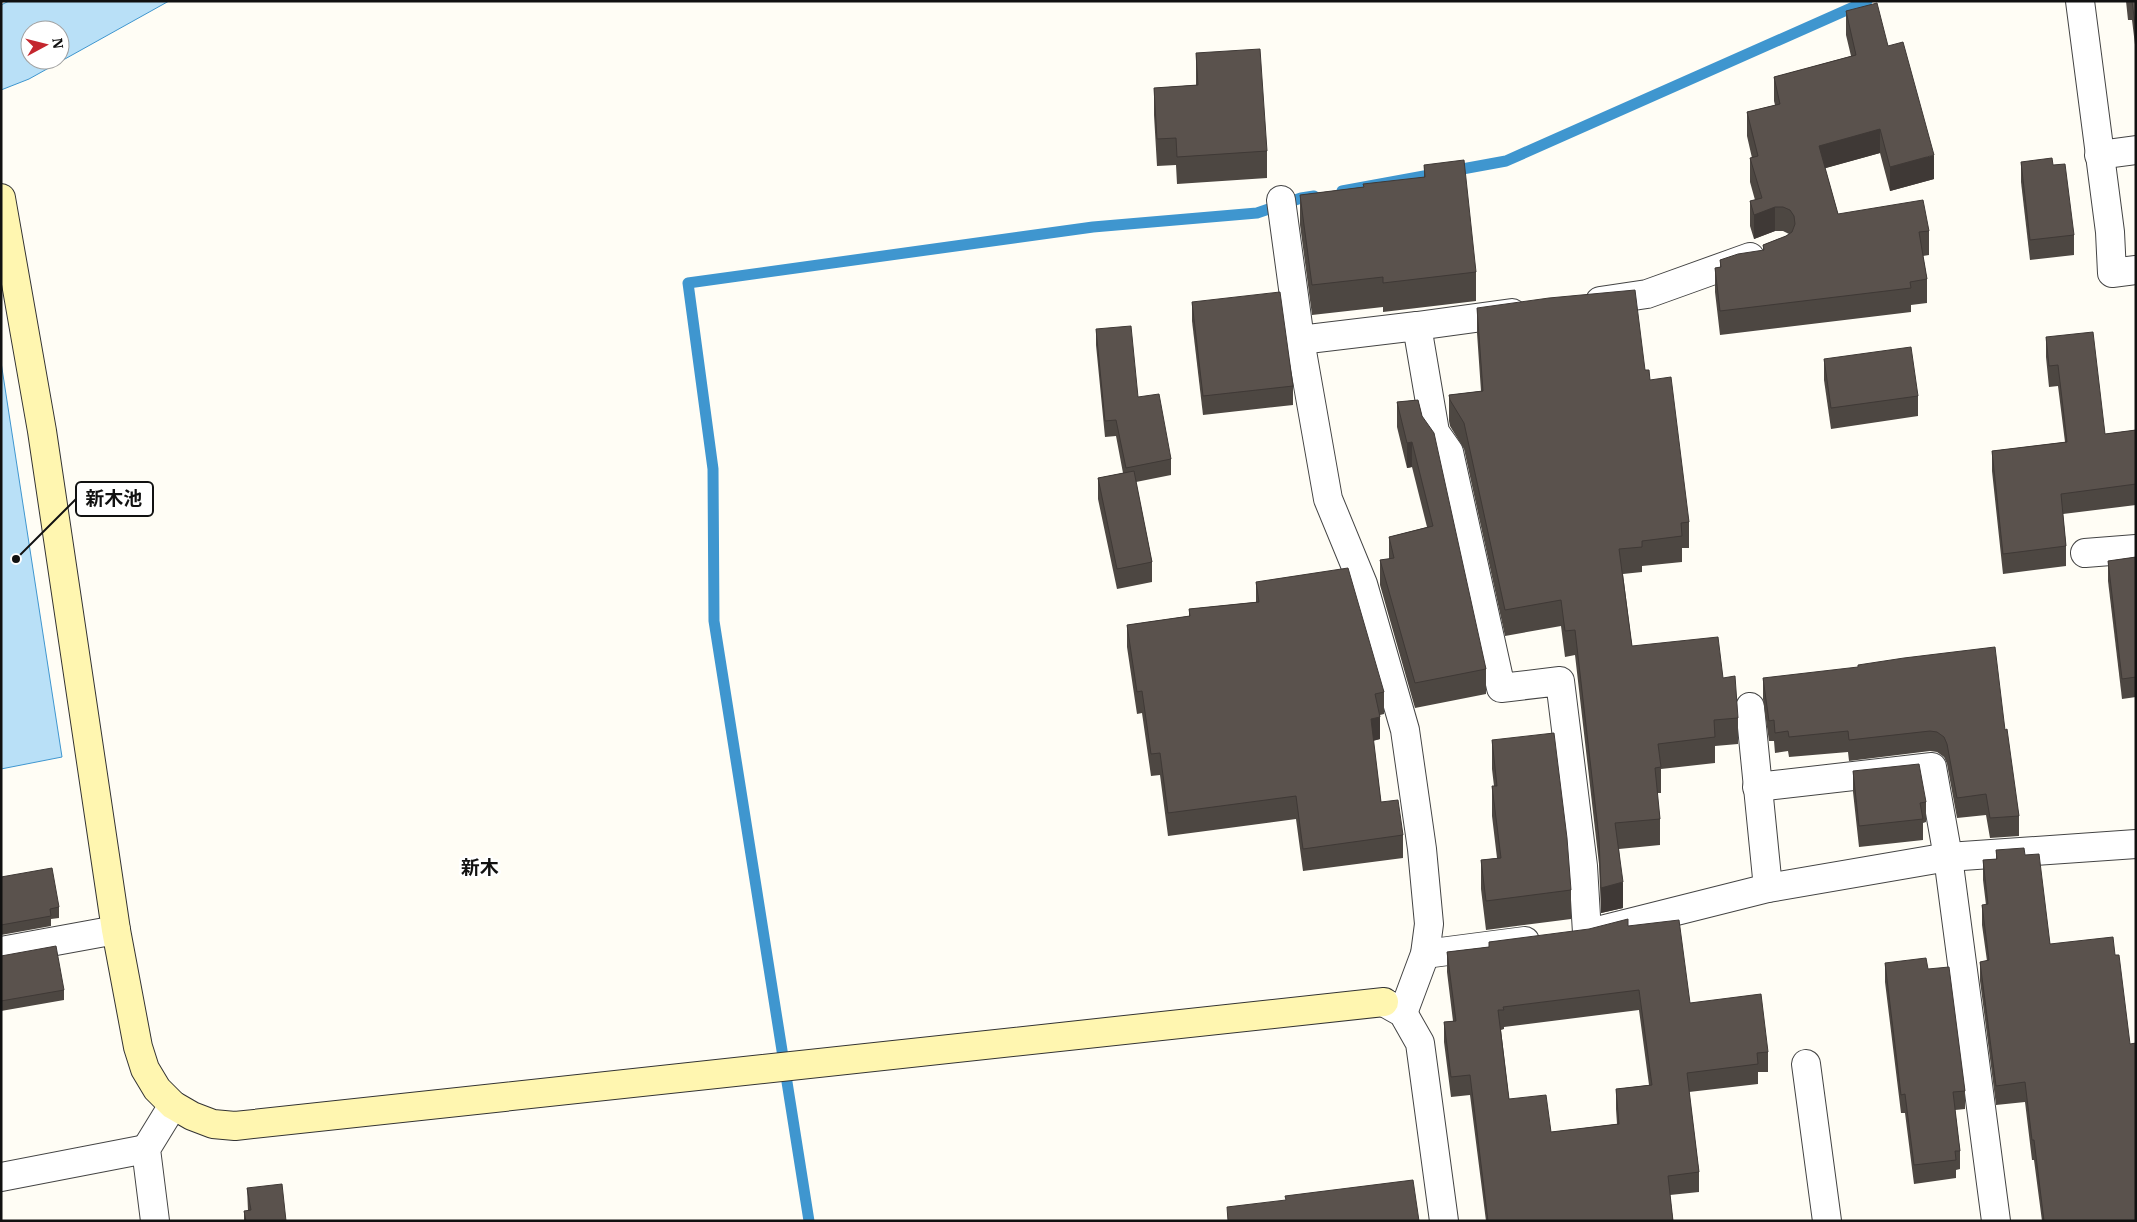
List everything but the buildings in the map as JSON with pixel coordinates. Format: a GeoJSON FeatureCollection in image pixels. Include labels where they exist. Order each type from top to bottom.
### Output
{"type":"FeatureCollection","features":[{"type":"Feature","properties":{"kind":"street"},"geometry":{"type":"LineString","coordinates":[[2080,1],[2110,232],[2112,273],[2136,270]]}},
{"type":"Feature","properties":{"kind":"street"},"geometry":{"type":"LineString","coordinates":[[2099,155],[2136,150]]}},
{"type":"Feature","properties":{"kind":"street"},"geometry":{"type":"LineString","coordinates":[[1,198],[42,431],[116,930],[138,1047],[145,1069],[157,1088],[173,1104],[192,1116],[213,1124],[235,1126],[1394,1008]]}},
{"type":"Feature","properties":{"kind":"street"},"geometry":{"type":"LineString","coordinates":[[1280,200],[1300,340],[1328,499],[1363,584],[1405,730],[1422,849],[1429,924],[1425,954],[1394,1008]]}},
{"type":"Feature","properties":{"kind":"street"},"geometry":{"type":"LineString","coordinates":[[1571,305],[1647,294],[1771,250]]}},
{"type":"Feature","properties":{"kind":"street"},"geometry":{"type":"LineString","coordinates":[[1300,340],[1532,310]]}},
{"type":"Feature","properties":{"kind":"street"},"geometry":{"type":"LineString","coordinates":[[1417,326],[1435,432],[1449,452],[1501,688],[1560,681],[1583,866],[1587,933]]}},
{"type":"Feature","properties":{"kind":"street"},"geometry":{"type":"LineString","coordinates":[[2085,554],[2136,549]]}},
{"type":"Feature","properties":{"kind":"street"},"geometry":{"type":"LineString","coordinates":[[1750,708],[1768,888]]}},
{"type":"Feature","properties":{"kind":"street"},"geometry":{"type":"LineString","coordinates":[[1757,787],[1932,768],[1948,857],[1996,1221]]}},
{"type":"Feature","properties":{"kind":"street"},"geometry":{"type":"LineString","coordinates":[[1425,954],[1587,933],[1768,888],[1948,857],[2136,844]]}},
{"type":"Feature","properties":{"kind":"street"},"geometry":{"type":"LineString","coordinates":[[1,951],[116,930]]}},
{"type":"Feature","properties":{"kind":"street"},"geometry":{"type":"LineString","coordinates":[[1394,1008],[1420,1042],[1444,1221]]}},
{"type":"Feature","properties":{"kind":"street"},"geometry":{"type":"LineString","coordinates":[[1806,1064],[1827,1221]]}},
{"type":"Feature","properties":{"kind":"street"},"geometry":{"type":"LineString","coordinates":[[154,1221],[146,1149],[173,1104]]}},
{"type":"Feature","properties":{"kind":"street"},"geometry":{"type":"LineString","coordinates":[[1,1177],[146,1149]]}},
{"type":"Feature","properties":{"kind":"water"},"geometry":{"type":"Polygon","coordinates":[[[9,1],[169,1],[70,56],[70,20],[20,20],[20,70],[45,70],[29,79],[1,90],[1,5],[9,1]]]}},
{"type":"Feature","properties":{"kind":"water"},"geometry":{"type":"Polygon","coordinates":[[[1,362],[62,757],[1,769],[1,362]]]}},
{"type":"Feature","properties":{"kind":"waterway"},"geometry":{"type":"LineString","coordinates":[[1342,191],[1506,161],[1867,1]]}},
{"type":"Feature","properties":{"kind":"waterway"},"geometry":{"type":"LineString","coordinates":[[809,1221],[714,621],[713,469],[688,283],[1093,227],[1257,213],[1301,198],[1314,196]]}},
{"type":"Feature","properties":{"kind":"place","name":"新木池"},"geometry":{"type":"Point","coordinates":[16,559]}},
{"type":"Feature","properties":{"kind":"district","name":"新木"},"geometry":{"type":"Point","coordinates":[480,867]}}]}
